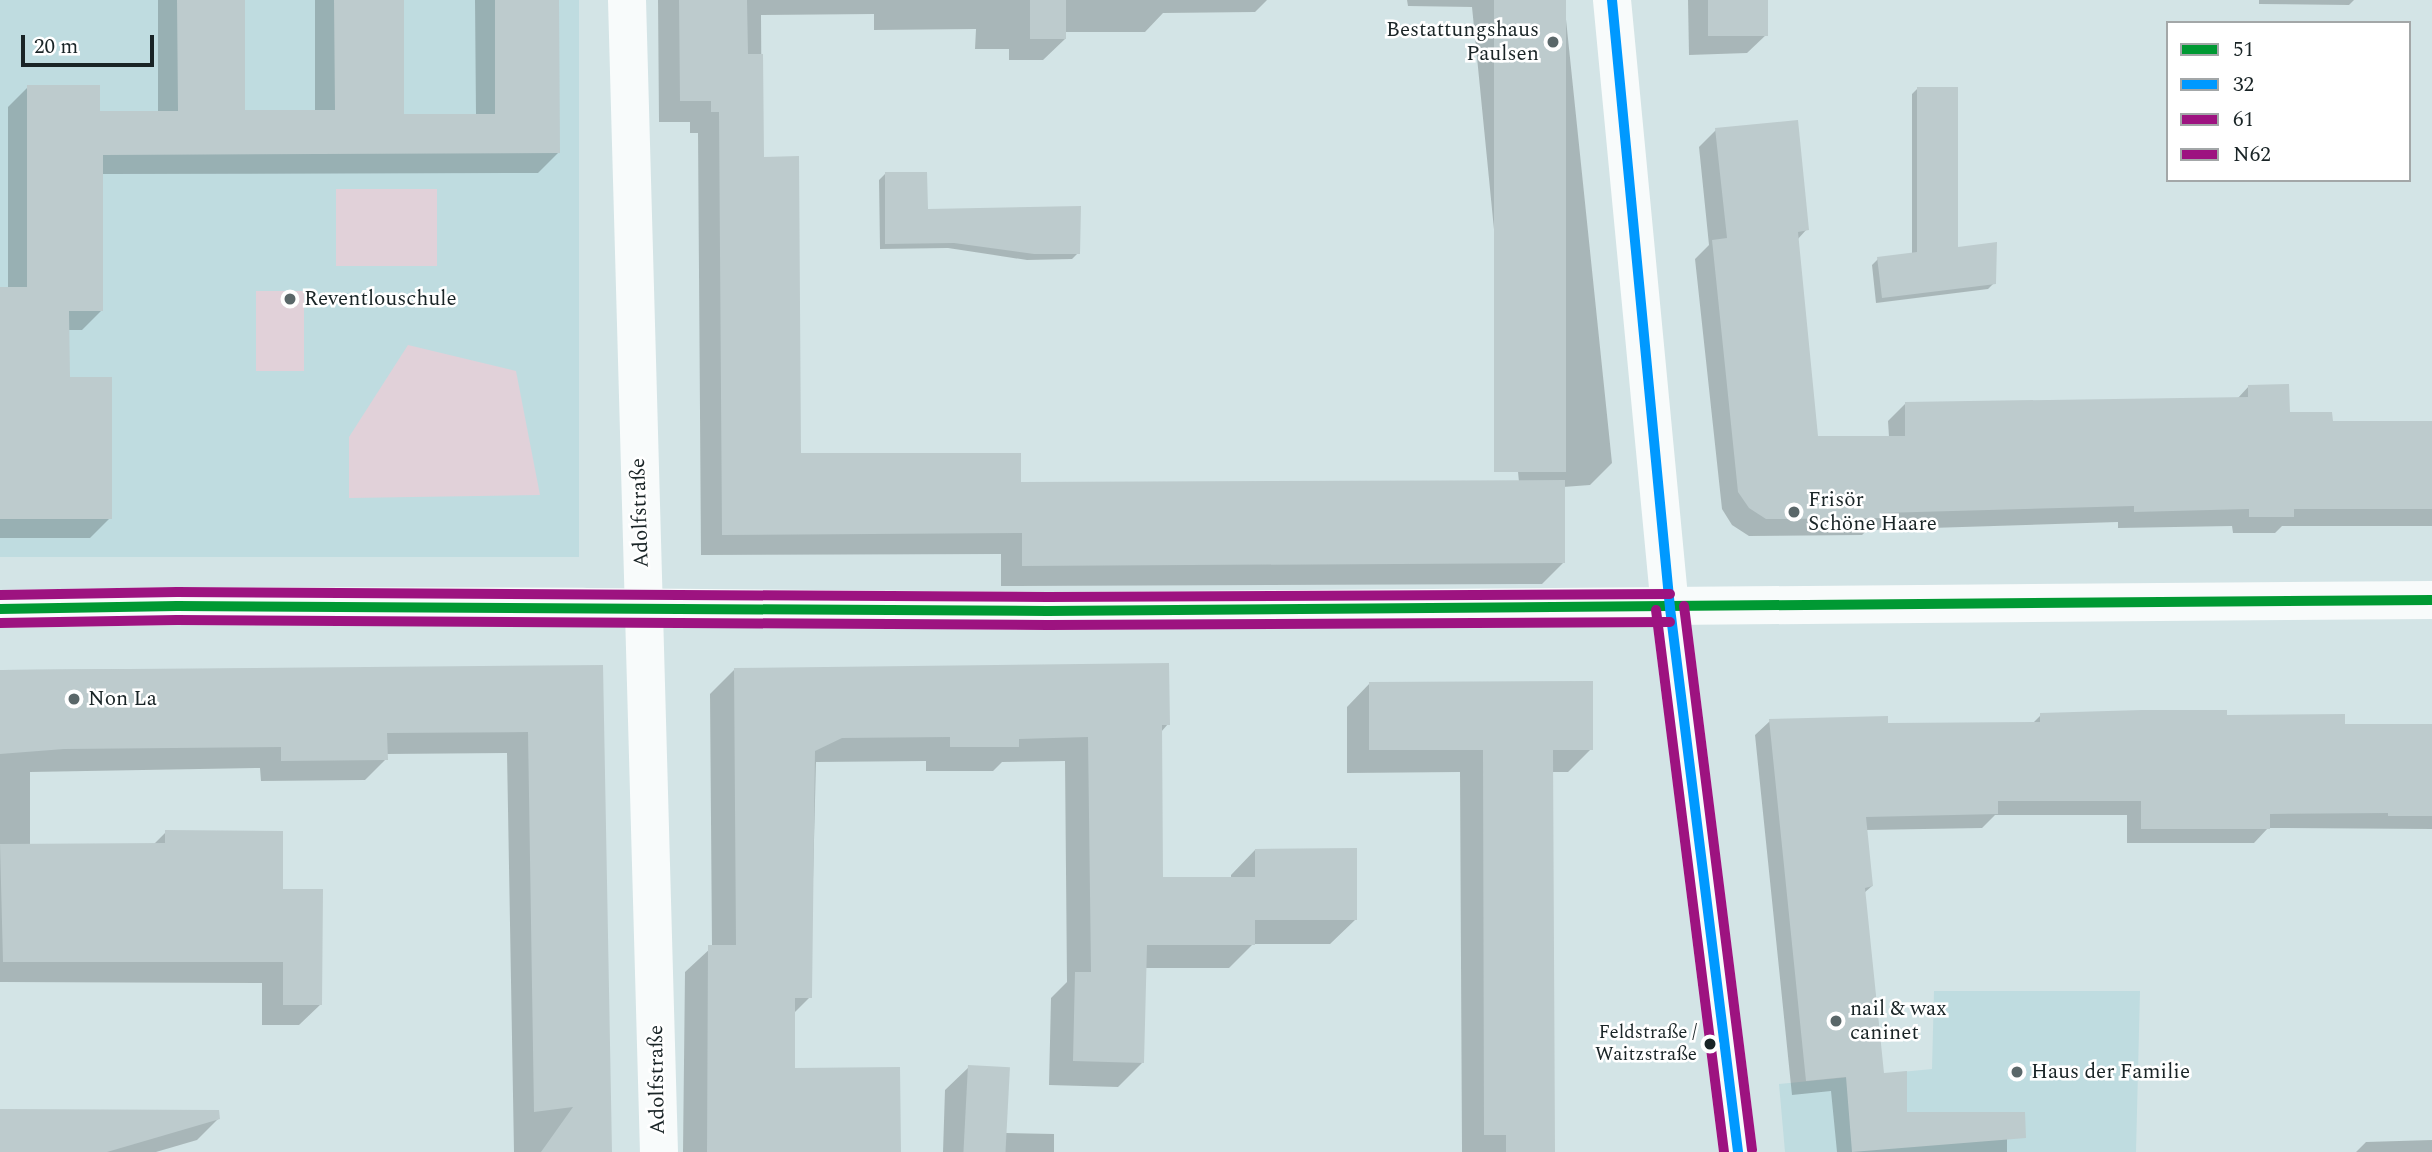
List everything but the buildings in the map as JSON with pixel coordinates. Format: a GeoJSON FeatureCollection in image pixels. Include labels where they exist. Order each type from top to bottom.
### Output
{"type":"FeatureCollection","features":[{"type":"Feature","properties":{"kind":"street","name":"Adolfstraße"},"geometry":{"type":"LineString","coordinates":[[626,0],[659,1152]]}},
{"type":"Feature","properties":{"kind":"street"},"geometry":{"type":"LineString","coordinates":[[1612,0],[1670,608],[1738,1152]]}},
{"type":"Feature","properties":{"kind":"street"},"geometry":{"type":"LineString","coordinates":[[0,610],[177,606],[1047,611],[2432,600]]}},
{"type":"Feature","properties":{"kind":"shaded area","name":"Reventlouschule"},"geometry":{"type":"Polygon","coordinates":[[[0,0],[579,0],[579,557],[0,557],[0,0]]]}},
{"type":"Feature","properties":{"kind":"shaded area"},"geometry":{"type":"Polygon","coordinates":[[[336,189],[437,189],[437,266],[336,266],[336,189]]]}},
{"type":"Feature","properties":{"kind":"shaded area"},"geometry":{"type":"Polygon","coordinates":[[[256,291],[304,291],[304,371],[256,371],[256,291]]]}},
{"type":"Feature","properties":{"kind":"shaded area"},"geometry":{"type":"Polygon","coordinates":[[[408,345],[516,371],[540,495],[349,498],[349,437],[408,345]]]}},
{"type":"Feature","properties":{"kind":"shaded area","name":"Haus der Familie"},"geometry":{"type":"Polygon","coordinates":[[[1934,991],[2140,991],[2136,1152],[1785,1152],[1779,1084],[1932,1069],[1934,991]]]}},
{"type":"Feature","properties":{"kind":"transit line","name":"32"},"geometry":{"type":"LineString","coordinates":[[1612,0],[1670,608],[1738,1152]]}},
{"type":"Feature","properties":{"kind":"transit line","name":"N62"},"geometry":{"type":"LineString","coordinates":[[0,595],[177,592],[1047,597],[1670,594]]}},
{"type":"Feature","properties":{"kind":"transit line","name":"51"},"geometry":{"type":"LineString","coordinates":[[0,609],[177,606],[1047,611],[2432,600]]}},
{"type":"Feature","properties":{"kind":"transit line","name":"N62"},"geometry":{"type":"LineString","coordinates":[[1684,606],[1752,1150]]}},
{"type":"Feature","properties":{"kind":"transit line","name":"61"},"geometry":{"type":"LineString","coordinates":[[1656,610],[1724,1152]]}},
{"type":"Feature","properties":{"kind":"transit line","name":"61"},"geometry":{"type":"LineString","coordinates":[[0,623],[177,620],[1047,625],[1670,622]]}},
{"type":"Feature","properties":{"kind":"place","name":"Bestattungshaus Paulsen"},"geometry":{"type":"Point","coordinates":[1553,42]}},
{"type":"Feature","properties":{"kind":"place","name":"Reventlouschule"},"geometry":{"type":"Point","coordinates":[290,299]}},
{"type":"Feature","properties":{"kind":"place","name":"Frisör Schöne Haare"},"geometry":{"type":"Point","coordinates":[1794,512]}},
{"type":"Feature","properties":{"kind":"place","name":"Non La"},"geometry":{"type":"Point","coordinates":[74,699]}},
{"type":"Feature","properties":{"kind":"place","name":"nail & wax caninet"},"geometry":{"type":"Point","coordinates":[1836,1021]}},
{"type":"Feature","properties":{"kind":"place","name":"Feldstraße / Waitzstraße"},"geometry":{"type":"Point","coordinates":[1710,1044]}},
{"type":"Feature","properties":{"kind":"place","name":"Haus der Familie"},"geometry":{"type":"Point","coordinates":[2017,1072]}}]}
